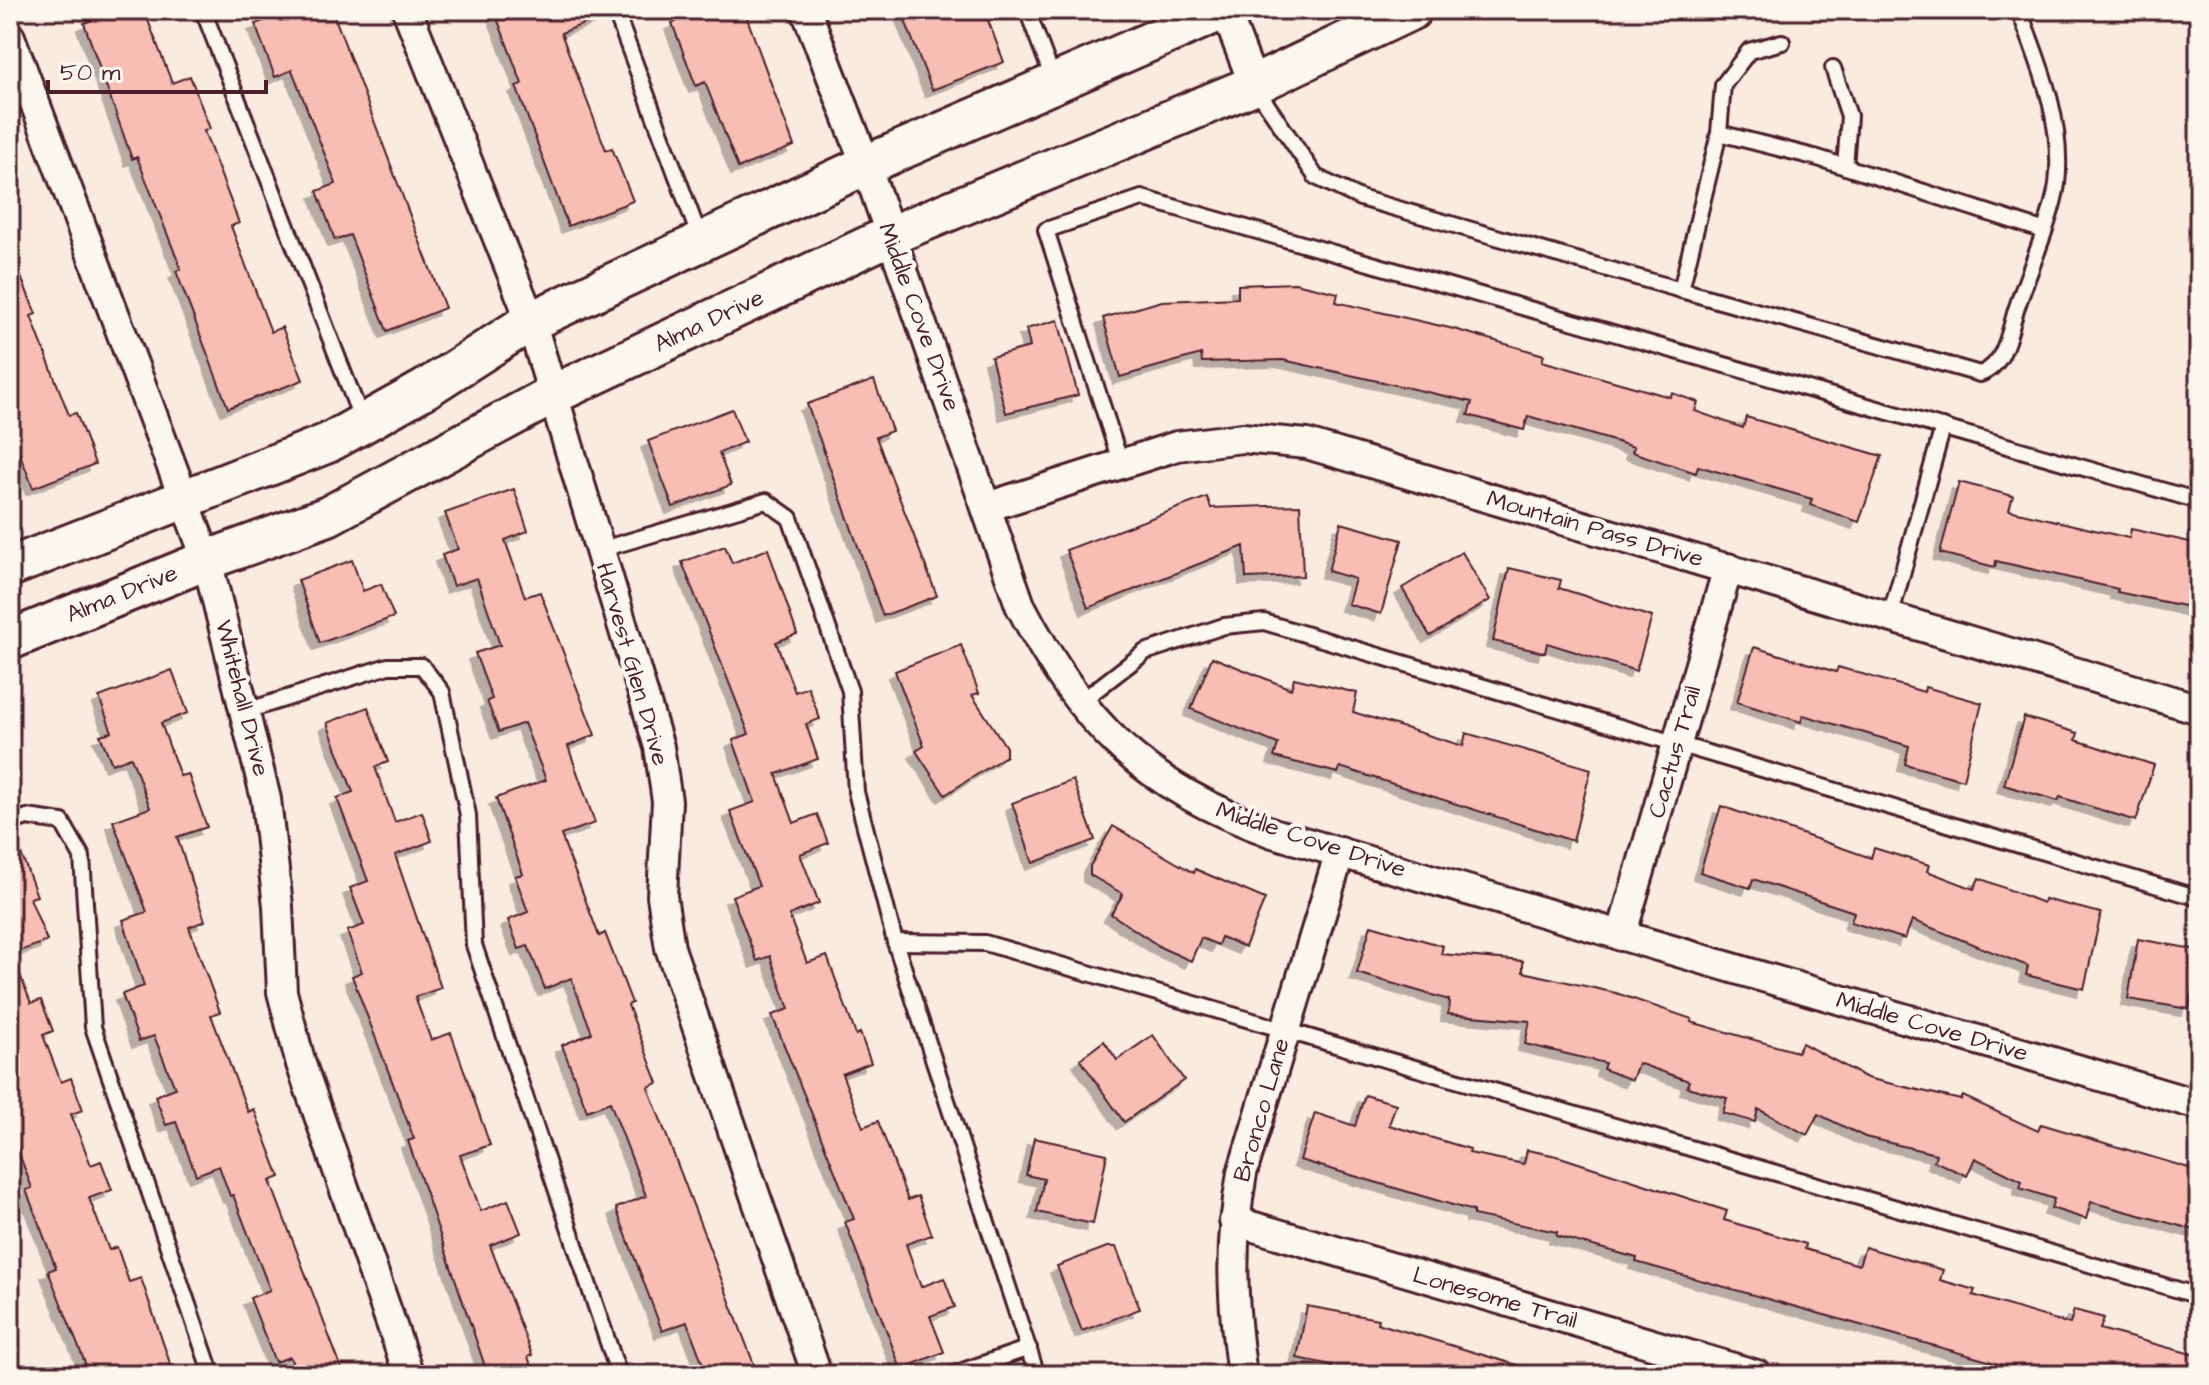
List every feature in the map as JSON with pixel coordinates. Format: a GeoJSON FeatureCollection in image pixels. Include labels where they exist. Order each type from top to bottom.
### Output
{"type":"FeatureCollection","features":[{"type":"Feature","properties":{"kind":"main road"},"geometry":{"type":"LineString","coordinates":[[10,567],[187,501],[328,443],[531,321],[866,165],[1224,10]]}},
{"type":"Feature","properties":{"kind":"main road","name":"Alma Drive"},"geometry":{"type":"LineString","coordinates":[[10,640],[207,560],[328,516],[552,395],[889,236],[1254,85],[1412,10]]}},
{"type":"Feature","properties":{"kind":"street","name":"Harvest Glen Drive"},"geometry":{"type":"LineString","coordinates":[[407,10],[531,321],[659,747],[667,801],[662,896],[670,948],[817,1375]]}},
{"type":"Feature","properties":{"kind":"street","name":"Middle Cove Drive"},"geometry":{"type":"LineString","coordinates":[[806,10],[866,165],[1020,605],[1052,666],[1079,703],[1149,772],[1220,814],[1621,936],[2199,1105]]}},
{"type":"Feature","properties":{"kind":"street"},"geometry":{"type":"LineString","coordinates":[[1224,10],[1254,85]]}},
{"type":"Feature","properties":{"kind":"street","name":"Whitehall Drive"},"geometry":{"type":"LineString","coordinates":[[10,37],[207,560],[266,799],[278,906],[282,992],[301,1064],[409,1375]]}},
{"type":"Feature","properties":{"kind":"street","name":"Mountain Pass Drive"},"geometry":{"type":"LineString","coordinates":[[987,507],[1177,446],[1242,438],[1307,444],[2199,709]]}},
{"type":"Feature","properties":{"kind":"street","name":"Cactus Trail"},"geometry":{"type":"LineString","coordinates":[[1621,936],[1728,568]]}},
{"type":"Feature","properties":{"kind":"street","name":"Bronco Lane"},"geometry":{"type":"LineString","coordinates":[[1242,1375],[1231,1296],[1234,1221],[1242,1173],[1340,852]]}},
{"type":"Feature","properties":{"kind":"street","name":"Lonesome Trail"},"geometry":{"type":"LineString","coordinates":[[1234,1221],[1757,1375]]}},
{"type":"Feature","properties":{"kind":"lane"},"geometry":{"type":"LineString","coordinates":[[203,10],[363,423]]}},
{"type":"Feature","properties":{"kind":"lane"},"geometry":{"type":"LineString","coordinates":[[615,10],[702,241]]}},
{"type":"Feature","properties":{"kind":"lane"},"geometry":{"type":"LineString","coordinates":[[1027,10],[1055,83]]}},
{"type":"Feature","properties":{"kind":"lane"},"geometry":{"type":"LineString","coordinates":[[1254,85],[1316,177],[1360,198],[1980,374],[1993,370],[2000,359],[2057,184],[2053,107],[2019,10]]}},
{"type":"Feature","properties":{"kind":"lane"},"geometry":{"type":"LineString","coordinates":[[1681,290],[1719,133],[1723,85],[1749,51],[1782,42]]}},
{"type":"Feature","properties":{"kind":"lane"},"geometry":{"type":"LineString","coordinates":[[1833,68],[1849,116],[1845,167]]}},
{"type":"Feature","properties":{"kind":"lane"},"geometry":{"type":"LineString","coordinates":[[1719,133],[1845,167],[2042,230]]}},
{"type":"Feature","properties":{"kind":"lane"},"geometry":{"type":"LineString","coordinates":[[1121,464],[1046,230],[1142,198],[2199,501]]}},
{"type":"Feature","properties":{"kind":"lane"},"geometry":{"type":"LineString","coordinates":[[1890,617],[1943,427]]}},
{"type":"Feature","properties":{"kind":"lane"},"geometry":{"type":"LineString","coordinates":[[599,550],[766,501],[790,518],[850,691],[856,792],[895,942],[1037,1375]]}},
{"type":"Feature","properties":{"kind":"lane"},"geometry":{"type":"LineString","coordinates":[[1079,703],[1145,652],[1224,626],[1264,622],[2199,898]]}},
{"type":"Feature","properties":{"kind":"lane"},"geometry":{"type":"LineString","coordinates":[[246,711],[388,666],[422,666],[442,692],[468,815],[474,945],[619,1375]]}},
{"type":"Feature","properties":{"kind":"lane"},"geometry":{"type":"LineString","coordinates":[[10,823],[27,817],[62,822],[82,857],[93,1027],[212,1375]]}},
{"type":"Feature","properties":{"kind":"lane"},"geometry":{"type":"LineString","coordinates":[[895,942],[985,943],[2199,1296]]}},
{"type":"Feature","properties":{"kind":"lane"},"geometry":{"type":"LineString","coordinates":[[951,1375],[1029,1348]]}},
{"type":"Feature","properties":{"kind":"building"},"geometry":{"type":"Polygon","coordinates":[[[118,10],[144,10],[172,83],[190,76],[210,129],[204,131],[239,223],[231,226],[271,332],[282,327],[303,380],[228,408],[176,271],[181,269],[137,157],[132,159],[84,23],[118,10]]]}},
{"type":"Feature","properties":{"kind":"building"},"geometry":{"type":"Polygon","coordinates":[[[292,10],[332,10],[445,308],[387,331],[350,235],[335,240],[317,191],[336,184],[292,70],[275,77],[255,24],[292,10]]]}},
{"type":"Feature","properties":{"kind":"building"},"geometry":{"type":"Polygon","coordinates":[[[494,10],[605,10],[606,15],[561,33],[606,150],[612,148],[633,201],[568,226],[516,86],[522,84],[494,10]]]}},
{"type":"Feature","properties":{"kind":"building"},"geometry":{"type":"Polygon","coordinates":[[[705,10],[744,10],[794,146],[738,168],[705,82],[696,86],[672,23],[705,10]]]}},
{"type":"Feature","properties":{"kind":"building"},"geometry":{"type":"Polygon","coordinates":[[[901,10],[984,10],[1004,62],[932,90],[901,10]]]}},
{"type":"Feature","properties":{"kind":"building"},"geometry":{"type":"Polygon","coordinates":[[[10,250],[36,314],[31,316],[69,415],[76,413],[95,464],[33,488],[10,428],[10,250]]]}},
{"type":"Feature","properties":{"kind":"building"},"geometry":{"type":"Polygon","coordinates":[[[1295,283],[1338,293],[1336,302],[1454,329],[1544,355],[1542,361],[1670,397],[1672,393],[1698,402],[1695,411],[1743,428],[1746,417],[1882,456],[1859,522],[1810,505],[1812,499],[1698,466],[1696,473],[1632,452],[1634,447],[1528,416],[1524,430],[1468,415],[1472,402],[1283,360],[1202,362],[1201,354],[1120,377],[1103,318],[1162,301],[1238,298],[1238,285],[1295,283]]]}},
{"type":"Feature","properties":{"kind":"building"},"geometry":{"type":"Polygon","coordinates":[[[1058,320],[1078,395],[1006,413],[991,357],[1030,347],[1026,329],[1058,320]]]}},
{"type":"Feature","properties":{"kind":"building"},"geometry":{"type":"Polygon","coordinates":[[[874,380],[892,431],[876,437],[937,596],[883,616],[807,404],[874,380]]]}},
{"type":"Feature","properties":{"kind":"building"},"geometry":{"type":"Polygon","coordinates":[[[732,409],[745,442],[719,453],[731,485],[673,507],[648,441],[732,409]]]}},
{"type":"Feature","properties":{"kind":"building"},"geometry":{"type":"Polygon","coordinates":[[[1959,482],[2013,496],[2009,510],[2129,538],[2131,529],[2199,544],[2199,613],[2184,606],[2117,592],[2118,589],[1996,561],[1995,567],[1940,553],[1959,482]]]}},
{"type":"Feature","properties":{"kind":"building"},"geometry":{"type":"Polygon","coordinates":[[[514,489],[528,531],[505,540],[525,597],[540,592],[595,735],[568,746],[595,823],[561,835],[599,936],[605,933],[632,1003],[628,1005],[658,1083],[648,1087],[758,1375],[707,1375],[687,1322],[662,1331],[616,1208],[646,1196],[610,1102],[587,1111],[562,1045],[592,1033],[571,978],[545,989],[528,946],[519,949],[508,920],[528,912],[515,876],[523,874],[496,798],[546,780],[524,723],[499,732],[487,701],[492,699],[475,653],[500,645],[477,578],[453,586],[442,555],[458,549],[445,513],[514,489]]]}},
{"type":"Feature","properties":{"kind":"building"},"geometry":{"type":"Polygon","coordinates":[[[1207,497],[1211,508],[1300,505],[1303,576],[1246,578],[1244,546],[1088,608],[1066,550],[1207,497]]]}},
{"type":"Feature","properties":{"kind":"building"},"geometry":{"type":"Polygon","coordinates":[[[1341,523],[1402,540],[1381,614],[1348,604],[1355,579],[1328,571],[1341,523]]]}},
{"type":"Feature","properties":{"kind":"building"},"geometry":{"type":"Polygon","coordinates":[[[725,546],[732,563],[768,549],[797,634],[776,642],[795,692],[808,687],[820,719],[806,724],[818,759],[776,774],[794,823],[817,814],[828,843],[800,854],[819,903],[789,915],[807,963],[827,956],[856,1035],[860,1033],[871,1063],[842,1074],[863,1127],[878,1121],[908,1200],[918,1196],[932,1235],[906,1244],[921,1287],[944,1278],[955,1307],[930,1316],[944,1352],[901,1369],[845,1222],[854,1219],[772,1015],[789,1009],[770,956],[757,961],[732,896],[759,886],[730,811],[755,802],[733,740],[749,734],[682,562],[725,546]]]}},
{"type":"Feature","properties":{"kind":"building"},"geometry":{"type":"Polygon","coordinates":[[[1462,552],[1490,600],[1430,636],[1402,588],[1462,552]]]}},
{"type":"Feature","properties":{"kind":"building"},"geometry":{"type":"Polygon","coordinates":[[[352,560],[363,591],[381,584],[394,617],[320,643],[298,580],[352,560]]]}},
{"type":"Feature","properties":{"kind":"building"},"geometry":{"type":"Polygon","coordinates":[[[1509,568],[1561,580],[1559,588],[1652,617],[1636,671],[1547,643],[1545,653],[1493,641],[1509,568]]]}},
{"type":"Feature","properties":{"kind":"building"},"geometry":{"type":"Polygon","coordinates":[[[961,645],[979,693],[972,695],[1006,747],[1006,756],[945,795],[916,751],[924,746],[895,671],[961,645]]]}},
{"type":"Feature","properties":{"kind":"building"},"geometry":{"type":"Polygon","coordinates":[[[1754,647],[1836,672],[1838,667],[1924,692],[1925,687],[1982,703],[1963,780],[1905,764],[1909,746],[1803,715],[1801,722],[1737,702],[1754,647]]]}},
{"type":"Feature","properties":{"kind":"building"},"geometry":{"type":"Polygon","coordinates":[[[1212,657],[1291,689],[1294,678],[1357,693],[1353,712],[1463,746],[1466,733],[1591,769],[1573,841],[1340,767],[1338,773],[1274,757],[1278,744],[1191,709],[1212,657]]]}},
{"type":"Feature","properties":{"kind":"building"},"geometry":{"type":"Polygon","coordinates":[[[172,670],[188,713],[161,723],[180,776],[188,774],[207,827],[177,837],[205,921],[189,927],[220,1012],[211,1015],[248,1112],[254,1109],[280,1177],[270,1181],[344,1375],[297,1375],[290,1357],[275,1362],[250,1298],[270,1290],[233,1195],[230,1196],[219,1166],[196,1175],[176,1122],[166,1125],[155,1096],[175,1088],[154,1036],[139,1041],[122,994],[144,986],[123,920],[147,912],[113,821],[150,808],[131,757],[112,764],[100,735],[112,732],[99,697],[172,670]]]}},
{"type":"Feature","properties":{"kind":"building"},"geometry":{"type":"Polygon","coordinates":[[[368,707],[388,762],[375,767],[395,822],[422,812],[432,841],[395,855],[441,988],[415,997],[431,1040],[451,1033],[490,1145],[460,1155],[481,1211],[508,1200],[521,1233],[490,1245],[532,1355],[528,1357],[535,1375],[488,1375],[408,1141],[414,1139],[352,976],[362,972],[347,931],[364,925],[350,888],[368,881],[337,798],[353,792],[327,723],[368,707]]]}},
{"type":"Feature","properties":{"kind":"building"},"geometry":{"type":"Polygon","coordinates":[[[2024,717],[2078,733],[2076,740],[2154,765],[2136,821],[2060,797],[2058,801],[2004,785],[2024,717]]]}},
{"type":"Feature","properties":{"kind":"building"},"geometry":{"type":"Polygon","coordinates":[[[1073,780],[1095,840],[1033,863],[1012,803],[1073,780]]]}},
{"type":"Feature","properties":{"kind":"building"},"geometry":{"type":"Polygon","coordinates":[[[1721,806],[1871,858],[1874,848],[1929,865],[1927,871],[1974,889],[1979,878],[2043,903],[2044,899],[2101,913],[2084,989],[2026,975],[2028,966],[1912,920],[1905,939],[1851,922],[1854,912],[1753,879],[1750,888],[1700,872],[1721,806]]]}},
{"type":"Feature","properties":{"kind":"building"},"geometry":{"type":"Polygon","coordinates":[[[1113,826],[1194,873],[1195,869],[1265,899],[1245,947],[1221,937],[1218,945],[1201,938],[1191,961],[1162,948],[1111,914],[1123,894],[1090,875],[1090,866],[1113,826]]]}},
{"type":"Feature","properties":{"kind":"building"},"geometry":{"type":"Polygon","coordinates":[[[13,832],[37,896],[30,898],[47,941],[12,954],[31,1003],[41,1000],[53,1031],[43,1035],[61,1082],[71,1078],[83,1110],[71,1114],[91,1165],[101,1161],[112,1190],[89,1198],[109,1250],[117,1247],[129,1282],[141,1278],[174,1375],[90,1375],[48,1271],[56,1268],[26,1190],[32,1188],[10,1130],[10,833],[13,832]]]}},
{"type":"Feature","properties":{"kind":"building"},"geometry":{"type":"Polygon","coordinates":[[[1371,925],[1443,946],[1441,954],[1523,961],[1523,972],[1616,993],[1692,1019],[1691,1022],[1797,1052],[1802,1043],[1867,1078],[1961,1100],[1963,1096],[2038,1131],[2041,1124],[2199,1171],[2199,1231],[2091,1202],[2086,1219],[2051,1208],[2054,1199],[2020,1188],[2022,1181],[1975,1158],[1967,1176],[1934,1161],[1936,1154],[1865,1137],[1818,1114],[1807,1135],[1758,1109],[1755,1122],[1723,1113],[1727,1098],[1687,1087],[1689,1081],[1638,1063],[1632,1080],[1603,1069],[1605,1063],[1525,1044],[1530,1021],[1448,1014],[1449,1000],[1357,973],[1371,925]]]}},
{"type":"Feature","properties":{"kind":"building"},"geometry":{"type":"Polygon","coordinates":[[[2138,939],[2199,950],[2189,1009],[2128,999],[2138,939]]]}},
{"type":"Feature","properties":{"kind":"building"},"geometry":{"type":"Polygon","coordinates":[[[1153,1035],[1184,1080],[1124,1122],[1080,1059],[1104,1041],[1117,1060],[1153,1035]]]}},
{"type":"Feature","properties":{"kind":"building"},"geometry":{"type":"Polygon","coordinates":[[[1365,1095],[1396,1104],[1389,1125],[1470,1149],[1469,1153],[1524,1164],[1527,1150],[1557,1156],[1727,1211],[1724,1220],[1806,1244],[1805,1249],[1859,1265],[1865,1247],[1943,1270],[1940,1280],[1975,1290],[1973,1295],[2070,1324],[2074,1310],[2104,1318],[2100,1329],[2199,1356],[2199,1375],[2038,1375],[1636,1262],[1637,1258],[1556,1236],[1557,1232],[1473,1215],[1473,1211],[1300,1160],[1315,1113],[1355,1126],[1365,1095]]]}},
{"type":"Feature","properties":{"kind":"building"},"geometry":{"type":"Polygon","coordinates":[[[1034,1138],[1107,1154],[1093,1224],[1037,1212],[1044,1179],[1026,1175],[1034,1138]]]}},
{"type":"Feature","properties":{"kind":"building"},"geometry":{"type":"Polygon","coordinates":[[[1107,1247],[1116,1247],[1140,1309],[1082,1331],[1057,1266],[1107,1247]]]}},
{"type":"Feature","properties":{"kind":"building"},"geometry":{"type":"Polygon","coordinates":[[[1307,1306],[1378,1319],[1377,1323],[1533,1370],[1532,1375],[1330,1375],[1332,1365],[1297,1358],[1307,1306]]]}}]}
